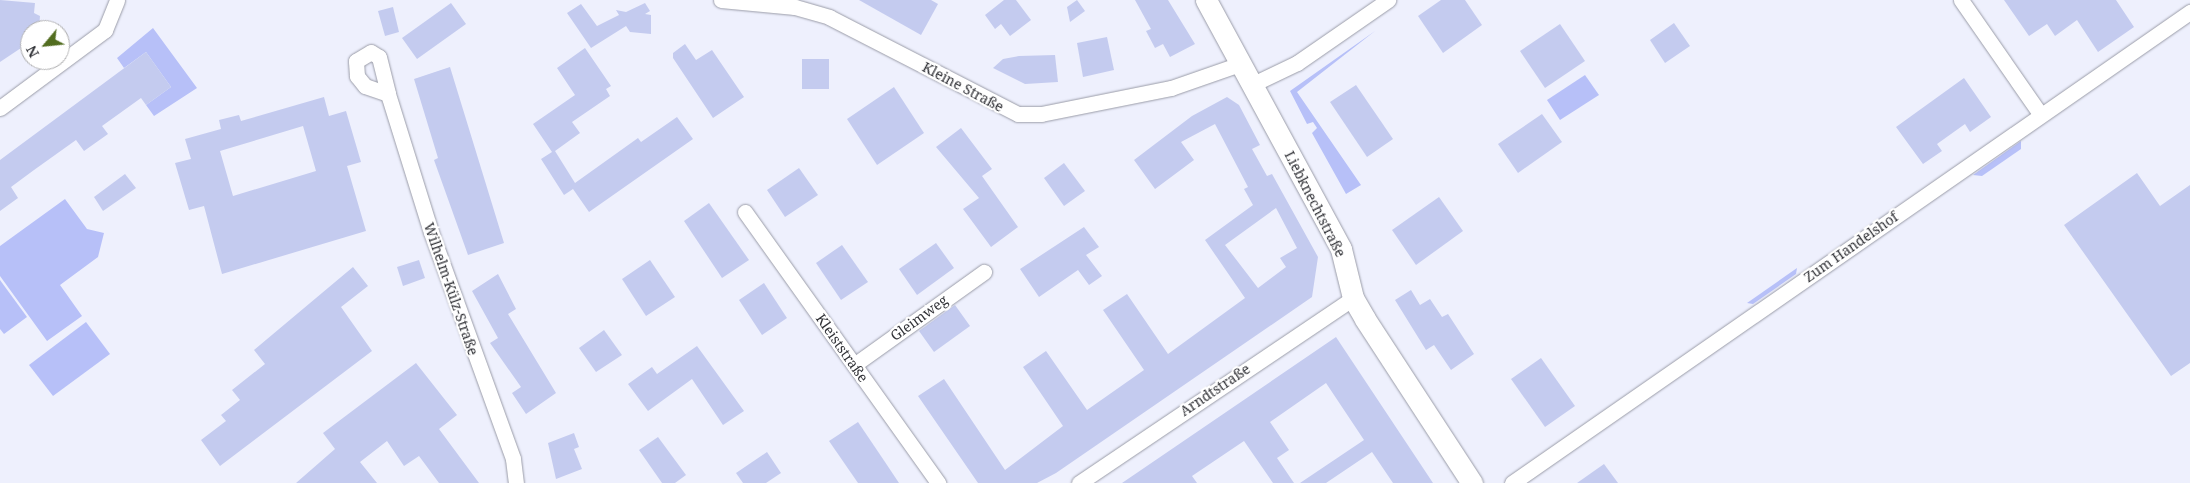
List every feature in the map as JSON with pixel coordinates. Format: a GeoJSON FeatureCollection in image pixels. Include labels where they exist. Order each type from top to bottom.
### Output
{"type":"FeatureCollection","features":[{"type":"Feature","properties":{"kind":"main road","name":"Liebknechtstraße"},"geometry":{"type":"LineString","coordinates":[[1206,0],[1340,249],[1353,298],[1472,483]]}},
{"type":"Feature","properties":{"kind":"street"},"geometry":{"type":"LineString","coordinates":[[0,108],[105,30],[118,0]]}},
{"type":"Feature","properties":{"kind":"street","name":"Kleine Straße"},"geometry":{"type":"LineString","coordinates":[[721,0],[795,7],[829,17],[1018,114],[1041,114],[1171,88],[1240,64]]}},
{"type":"Feature","properties":{"kind":"street"},"geometry":{"type":"LineString","coordinates":[[1251,85],[1297,63],[1388,0]]}},
{"type":"Feature","properties":{"kind":"street"},"geometry":{"type":"LineString","coordinates":[[1961,0],[2042,115]]}},
{"type":"Feature","properties":{"kind":"street","name":"Zum Handelshof"},"geometry":{"type":"LineString","coordinates":[[1512,483],[2190,12]]}},
{"type":"Feature","properties":{"kind":"street","name":"Wilhelm-Külz-Straße"},"geometry":{"type":"LineString","coordinates":[[388,94],[426,218],[513,459],[516,483]]}},
{"type":"Feature","properties":{"kind":"street","name":"Kleiststraße"},"geometry":{"type":"LineString","coordinates":[[745,212],[938,483]]}},
{"type":"Feature","properties":{"kind":"street","name":"Gleimweg"},"geometry":{"type":"LineString","coordinates":[[854,365],[984,272]]}},
{"type":"Feature","properties":{"kind":"street","name":"Arndtstraße"},"geometry":{"type":"LineString","coordinates":[[1079,483],[1353,298]]}},
{"type":"Feature","properties":{"kind":"shaded area"},"geometry":{"type":"Polygon","coordinates":[[[153,28],[197,88],[154,116],[146,105],[171,87],[146,52],[124,68],[117,58],[153,28]]]}},
{"type":"Feature","properties":{"kind":"shaded area"},"geometry":{"type":"Polygon","coordinates":[[[1375,31],[1297,92],[1361,185],[1346,194],[1312,133],[1317,128],[1313,122],[1307,124],[1290,91],[1375,31]]]}},
{"type":"Feature","properties":{"kind":"shaded area"},"geometry":{"type":"Polygon","coordinates":[[[1585,75],[1599,95],[1560,120],[1547,100],[1585,75]]]}},
{"type":"Feature","properties":{"kind":"shaded area"},"geometry":{"type":"Polygon","coordinates":[[[2021,141],[2021,149],[1982,176],[1973,175],[2021,141]]]}},
{"type":"Feature","properties":{"kind":"shaded area"},"geometry":{"type":"Polygon","coordinates":[[[65,199],[87,229],[104,233],[98,257],[60,285],[82,316],[47,341],[0,276],[0,246],[65,199]]]}},
{"type":"Feature","properties":{"kind":"shaded area"},"geometry":{"type":"Polygon","coordinates":[[[1797,268],[1796,274],[1753,304],[1747,303],[1797,268]]]}},
{"type":"Feature","properties":{"kind":"shaded area"},"geometry":{"type":"Polygon","coordinates":[[[0,280],[27,317],[4,334],[0,329],[0,280]]]}},
{"type":"Feature","properties":{"kind":"shaded area"},"geometry":{"type":"Polygon","coordinates":[[[86,322],[110,354],[53,396],[29,365],[86,322]]]}},
{"type":"Feature","properties":{"kind":"building"},"geometry":{"type":"Polygon","coordinates":[[[0,0],[35,3],[34,13],[40,16],[40,20],[20,20],[20,49],[0,62],[0,0]]]}},
{"type":"Feature","properties":{"kind":"building"},"geometry":{"type":"Polygon","coordinates":[[[859,0],[931,0],[938,4],[921,35],[859,0]]]}},
{"type":"Feature","properties":{"kind":"building"},"geometry":{"type":"Polygon","coordinates":[[[1004,0],[1016,0],[1031,20],[1010,36],[1001,24],[995,29],[985,15],[1004,0]]]}},
{"type":"Feature","properties":{"kind":"building"},"geometry":{"type":"Polygon","coordinates":[[[1077,0],[1085,11],[1070,22],[1067,7],[1077,0]]]}},
{"type":"Feature","properties":{"kind":"building"},"geometry":{"type":"Polygon","coordinates":[[[1135,0],[1168,0],[1195,44],[1170,57],[1163,44],[1155,48],[1146,31],[1151,29],[1135,0]]]}},
{"type":"Feature","properties":{"kind":"building"},"geometry":{"type":"Polygon","coordinates":[[[1441,0],[1465,0],[1482,25],[1443,53],[1418,16],[1441,0]]]}},
{"type":"Feature","properties":{"kind":"building"},"geometry":{"type":"Polygon","coordinates":[[[2004,0],[2116,0],[2134,27],[2098,52],[2077,20],[2055,36],[2047,24],[2029,36],[2004,0]]]}},
{"type":"Feature","properties":{"kind":"building"},"geometry":{"type":"Polygon","coordinates":[[[451,3],[466,24],[417,59],[402,38],[451,3]]]}},
{"type":"Feature","properties":{"kind":"building"},"geometry":{"type":"Polygon","coordinates":[[[645,3],[650,11],[645,14],[651,15],[651,34],[630,32],[626,26],[591,48],[567,13],[581,4],[597,26],[619,15],[616,10],[626,12],[645,3]]]}},
{"type":"Feature","properties":{"kind":"building"},"geometry":{"type":"Polygon","coordinates":[[[393,7],[399,32],[385,36],[378,11],[393,7]]]}},
{"type":"Feature","properties":{"kind":"building"},"geometry":{"type":"Polygon","coordinates":[[[1674,23],[1690,46],[1665,63],[1650,40],[1674,23]]]}},
{"type":"Feature","properties":{"kind":"building"},"geometry":{"type":"Polygon","coordinates":[[[1560,24],[1585,61],[1545,88],[1520,51],[1560,24]]]}},
{"type":"Feature","properties":{"kind":"building"},"geometry":{"type":"Polygon","coordinates":[[[1107,37],[1114,70],[1083,77],[1077,43],[1107,37]]]}},
{"type":"Feature","properties":{"kind":"building"},"geometry":{"type":"Polygon","coordinates":[[[685,44],[696,60],[712,50],[744,97],[713,118],[673,58],[673,53],[685,44]]]}},
{"type":"Feature","properties":{"kind":"building"},"geometry":{"type":"Polygon","coordinates":[[[585,48],[611,86],[606,89],[610,96],[572,122],[580,133],[555,151],[575,183],[638,138],[641,142],[677,117],[693,139],[589,212],[573,189],[564,195],[541,159],[552,152],[533,124],[575,95],[557,68],[585,48]]]}},
{"type":"Feature","properties":{"kind":"building"},"geometry":{"type":"Polygon","coordinates":[[[146,52],[171,87],[146,105],[141,98],[102,126],[108,134],[84,151],[76,140],[34,170],[11,187],[18,198],[0,211],[0,160],[146,52]]]}},
{"type":"Feature","properties":{"kind":"building"},"geometry":{"type":"Polygon","coordinates":[[[1055,55],[1058,82],[1025,84],[993,68],[1003,59],[1019,56],[1055,55]]]}},
{"type":"Feature","properties":{"kind":"building"},"geometry":{"type":"Polygon","coordinates":[[[802,59],[829,59],[829,89],[802,89],[802,59]]]}},
{"type":"Feature","properties":{"kind":"building"},"geometry":{"type":"Polygon","coordinates":[[[450,67],[504,243],[468,255],[434,160],[438,158],[414,79],[450,67]]]}},
{"type":"Feature","properties":{"kind":"building"},"geometry":{"type":"Polygon","coordinates":[[[1964,78],[1991,117],[1970,132],[1965,124],[1937,144],[1942,151],[1923,164],[1896,127],[1964,78]]]}},
{"type":"Feature","properties":{"kind":"building"},"geometry":{"type":"Polygon","coordinates":[[[1356,85],[1393,139],[1367,157],[1330,102],[1356,85]]]}},
{"type":"Feature","properties":{"kind":"building"},"geometry":{"type":"Polygon","coordinates":[[[894,87],[924,133],[877,165],[847,119],[894,87]]]}},
{"type":"Feature","properties":{"kind":"building"},"geometry":{"type":"Polygon","coordinates":[[[324,97],[329,116],[346,111],[361,162],[347,166],[366,231],[222,274],[204,206],[189,210],[175,163],[191,159],[185,139],[221,129],[219,120],[239,115],[241,121],[324,97]],[[303,126],[220,151],[233,196],[316,171],[303,126]]]}},
{"type":"Feature","properties":{"kind":"building"},"geometry":{"type":"Polygon","coordinates":[[[1227,97],[1239,105],[1260,145],[1252,149],[1267,176],[1272,174],[1318,257],[1312,297],[1056,473],[1037,483],[978,483],[918,396],[944,379],[1005,470],[1063,426],[1023,367],[1046,351],[1087,410],[1144,370],[1103,310],[1127,294],[1168,354],[1245,298],[1205,240],[1253,205],[1244,189],[1248,187],[1215,124],[1181,142],[1194,160],[1155,189],[1134,160],[1192,116],[1227,97]],[[1276,208],[1225,245],[1258,288],[1286,267],[1280,258],[1297,248],[1276,208]]]}},
{"type":"Feature","properties":{"kind":"building"},"geometry":{"type":"Polygon","coordinates":[[[1542,114],[1562,142],[1518,173],[1498,144],[1542,114]]]}},
{"type":"Feature","properties":{"kind":"building"},"geometry":{"type":"Polygon","coordinates":[[[961,128],[992,169],[982,176],[1018,227],[991,247],[963,209],[979,198],[936,147],[961,128]]]}},
{"type":"Feature","properties":{"kind":"building"},"geometry":{"type":"Polygon","coordinates":[[[1064,163],[1085,191],[1064,206],[1044,178],[1064,163]]]}},
{"type":"Feature","properties":{"kind":"building"},"geometry":{"type":"Polygon","coordinates":[[[799,168],[818,195],[785,217],[767,190],[799,168]]]}},
{"type":"Feature","properties":{"kind":"building"},"geometry":{"type":"Polygon","coordinates":[[[2137,173],[2160,206],[2190,185],[2190,363],[2171,376],[2064,225],[2137,173]]]}},
{"type":"Feature","properties":{"kind":"building"},"geometry":{"type":"Polygon","coordinates":[[[125,174],[136,188],[103,211],[94,197],[125,174]]]}},
{"type":"Feature","properties":{"kind":"building"},"geometry":{"type":"Polygon","coordinates":[[[1439,197],[1463,231],[1416,265],[1392,230],[1439,197]]]}},
{"type":"Feature","properties":{"kind":"building"},"geometry":{"type":"Polygon","coordinates":[[[709,203],[749,260],[722,278],[684,221],[709,203]]]}},
{"type":"Feature","properties":{"kind":"building"},"geometry":{"type":"Polygon","coordinates":[[[1084,227],[1099,247],[1086,255],[1102,276],[1089,285],[1078,270],[1039,297],[1020,269],[1084,227]]]}},
{"type":"Feature","properties":{"kind":"building"},"geometry":{"type":"Polygon","coordinates":[[[936,243],[954,268],[917,295],[899,269],[936,243]]]}},
{"type":"Feature","properties":{"kind":"building"},"geometry":{"type":"Polygon","coordinates":[[[842,245],[868,282],[841,300],[816,263],[842,245]]]}},
{"type":"Feature","properties":{"kind":"building"},"geometry":{"type":"Polygon","coordinates":[[[419,260],[425,278],[403,286],[397,267],[419,260]]]}},
{"type":"Feature","properties":{"kind":"building"},"geometry":{"type":"Polygon","coordinates":[[[650,260],[675,297],[646,316],[622,279],[650,260]]]}},
{"type":"Feature","properties":{"kind":"building"},"geometry":{"type":"Polygon","coordinates":[[[353,267],[368,286],[341,307],[372,351],[220,466],[201,440],[226,421],[221,415],[240,400],[232,390],[265,364],[254,350],[353,267]]]}},
{"type":"Feature","properties":{"kind":"building"},"geometry":{"type":"Polygon","coordinates":[[[498,274],[516,309],[508,314],[556,393],[526,414],[512,393],[521,387],[490,343],[498,338],[472,291],[498,274]]]}},
{"type":"Feature","properties":{"kind":"building"},"geometry":{"type":"Polygon","coordinates":[[[764,283],[787,318],[762,335],[739,300],[764,283]]]}},
{"type":"Feature","properties":{"kind":"building"},"geometry":{"type":"Polygon","coordinates":[[[1411,290],[1420,305],[1430,299],[1442,317],[1448,314],[1474,354],[1451,370],[1434,345],[1426,350],[1395,300],[1411,290]]]}},
{"type":"Feature","properties":{"kind":"building"},"geometry":{"type":"Polygon","coordinates":[[[955,305],[970,326],[934,352],[919,331],[955,305]]]}},
{"type":"Feature","properties":{"kind":"building"},"geometry":{"type":"Polygon","coordinates":[[[604,330],[622,355],[596,372],[579,348],[604,330]]]}},
{"type":"Feature","properties":{"kind":"building"},"geometry":{"type":"Polygon","coordinates":[[[1336,337],[1433,483],[1393,483],[1372,452],[1326,483],[1300,483],[1364,440],[1326,383],[1270,422],[1289,450],[1277,458],[1294,483],[1273,483],[1244,441],[1192,476],[1197,483],[1122,483],[1336,337]]]}},
{"type":"Feature","properties":{"kind":"building"},"geometry":{"type":"Polygon","coordinates":[[[697,346],[744,411],[723,425],[692,379],[648,411],[628,384],[652,367],[657,374],[697,346]]]}},
{"type":"Feature","properties":{"kind":"building"},"geometry":{"type":"Polygon","coordinates":[[[1541,358],[1575,406],[1545,427],[1511,379],[1541,358]]]}},
{"type":"Feature","properties":{"kind":"building"},"geometry":{"type":"Polygon","coordinates":[[[416,363],[457,415],[439,429],[479,483],[439,483],[419,456],[404,466],[387,441],[360,462],[377,483],[296,483],[335,449],[323,433],[416,363]]]}},
{"type":"Feature","properties":{"kind":"building"},"geometry":{"type":"Polygon","coordinates":[[[858,422],[899,483],[858,483],[829,441],[858,422]]]}},
{"type":"Feature","properties":{"kind":"building"},"geometry":{"type":"Polygon","coordinates":[[[574,433],[579,447],[574,449],[582,469],[556,479],[548,443],[574,433]]]}},
{"type":"Feature","properties":{"kind":"building"},"geometry":{"type":"Polygon","coordinates":[[[658,437],[686,475],[675,483],[662,483],[639,450],[658,437]]]}},
{"type":"Feature","properties":{"kind":"building"},"geometry":{"type":"Polygon","coordinates":[[[767,452],[781,473],[766,483],[743,483],[736,473],[767,452]]]}},
{"type":"Feature","properties":{"kind":"building"},"geometry":{"type":"Polygon","coordinates":[[[1604,464],[1618,483],[1577,483],[1604,464]]]}}]}
